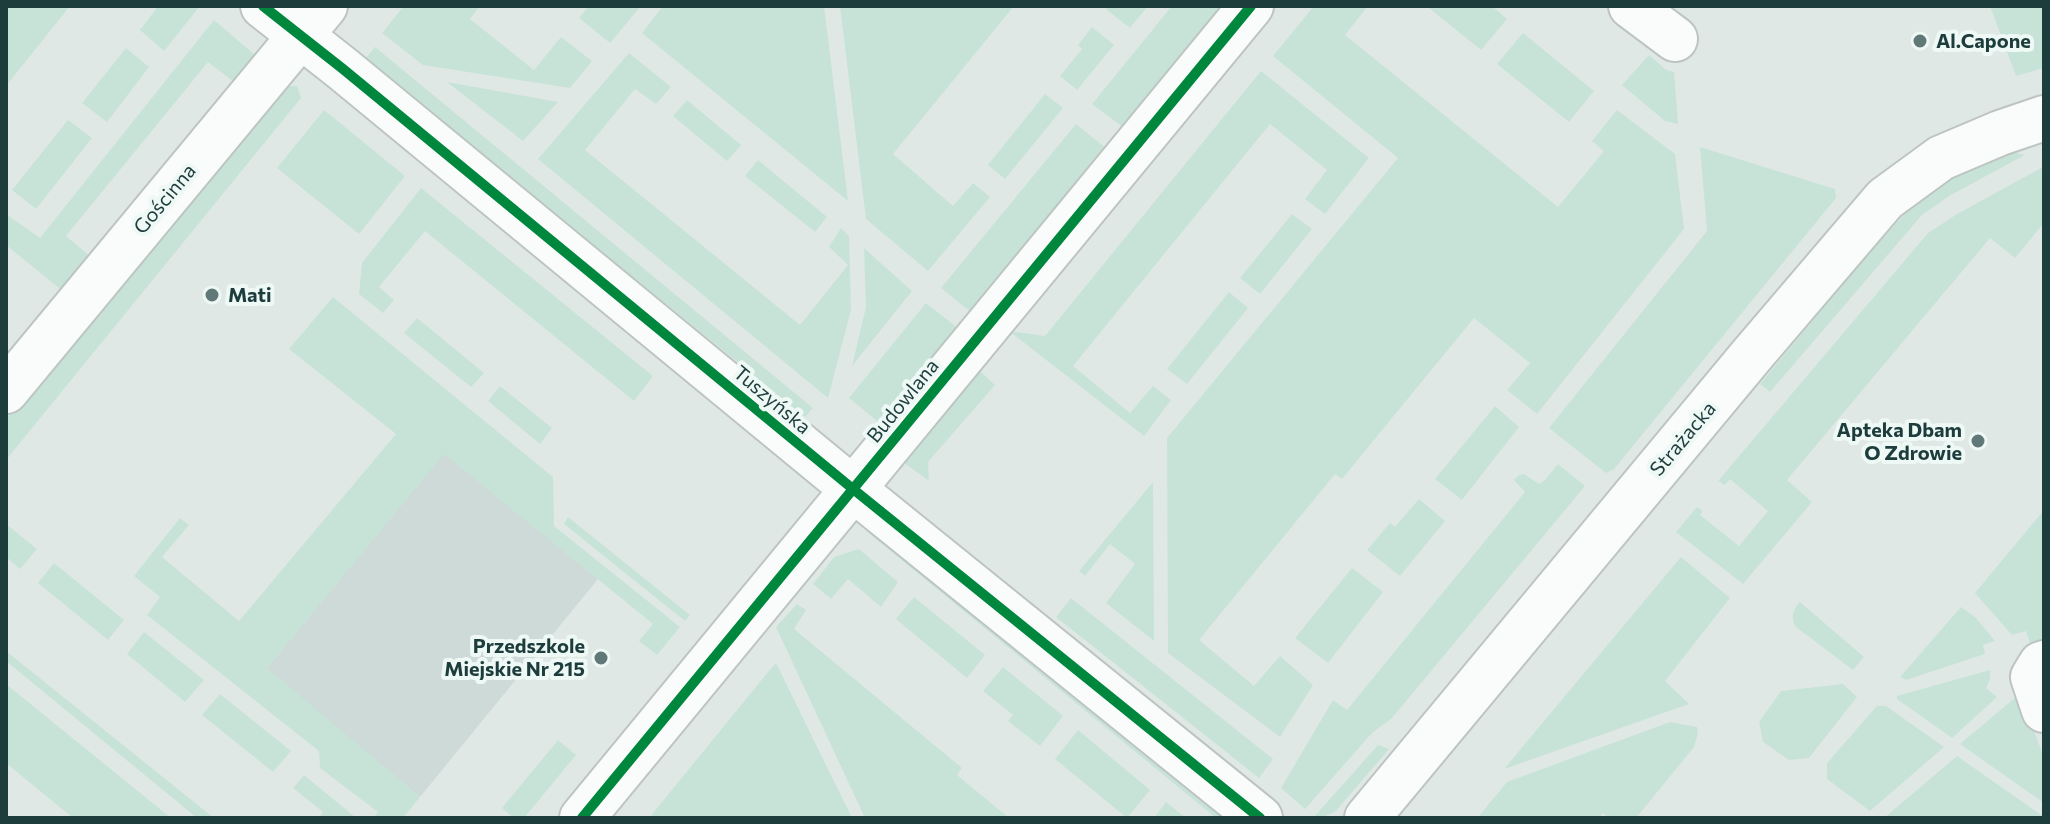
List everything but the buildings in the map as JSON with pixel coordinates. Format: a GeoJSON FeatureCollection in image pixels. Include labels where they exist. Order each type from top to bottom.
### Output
{"type":"FeatureCollection","features":[{"type":"Feature","properties":{"kind":"street","name":"Tuszyńska"},"geometry":{"type":"LineString","coordinates":[[263,6],[313,20],[853,489],[1260,818]]}},
{"type":"Feature","properties":{"kind":"street","name":"Budowlana"},"geometry":{"type":"LineString","coordinates":[[582,818],[1251,6]]}},
{"type":"Feature","properties":{"kind":"street"},"geometry":{"type":"LineString","coordinates":[[1631,6],[1675,39]]}},
{"type":"Feature","properties":{"kind":"street","name":"Gościnna"},"geometry":{"type":"LineString","coordinates":[[6,391],[313,20]]}},
{"type":"Feature","properties":{"kind":"street","name":"Strażacka"},"geometry":{"type":"LineString","coordinates":[[1367,818],[1885,199],[1941,158],[2044,118]]}},
{"type":"Feature","properties":{"kind":"street"},"geometry":{"type":"LineString","coordinates":[[2044,663],[2033,677],[2044,710]]}},
{"type":"Feature","properties":{"kind":"shaded area"},"geometry":{"type":"Polygon","coordinates":[[[444,453],[598,579],[420,797],[266,669],[444,453]]]}},
{"type":"Feature","properties":{"kind":"green space"},"geometry":{"type":"Polygon","coordinates":[[[6,6],[70,6],[6,86],[6,6]]]}},
{"type":"Feature","properties":{"kind":"green space"},"geometry":{"type":"Polygon","coordinates":[[[153,6],[200,6],[164,51],[140,30],[156,9],[153,6]]]}},
{"type":"Feature","properties":{"kind":"green space"},"geometry":{"type":"Polygon","coordinates":[[[404,6],[480,6],[470,19],[534,70],[561,37],[592,61],[570,88],[423,65],[382,33],[404,6]]]}},
{"type":"Feature","properties":{"kind":"green space"},"geometry":{"type":"Polygon","coordinates":[[[589,6],[641,6],[610,43],[579,18],[589,6]]]}},
{"type":"Feature","properties":{"kind":"green space"},"geometry":{"type":"Polygon","coordinates":[[[663,6],[824,6],[848,201],[642,33],[663,6]]]}},
{"type":"Feature","properties":{"kind":"green space"},"geometry":{"type":"Polygon","coordinates":[[[840,6],[1014,6],[893,154],[953,206],[973,183],[990,197],[928,271],[866,219],[840,6]]]}},
{"type":"Feature","properties":{"kind":"green space"},"geometry":{"type":"Polygon","coordinates":[[[1109,6],[1148,6],[1130,28],[1106,9],[1109,6]]]}},
{"type":"Feature","properties":{"kind":"green space"},"geometry":{"type":"Polygon","coordinates":[[[1172,6],[1223,6],[1124,128],[1092,104],[1172,6]]]}},
{"type":"Feature","properties":{"kind":"green space"},"geometry":{"type":"Polygon","coordinates":[[[1314,6],[1368,6],[1345,35],[1558,207],[1604,151],[1592,141],[1617,110],[1675,154],[1684,229],[1537,414],[1507,390],[1530,363],[1474,318],[1342,479],[1335,474],[1199,640],[1254,686],[1280,656],[1313,685],[1280,737],[1168,653],[1167,438],[1398,158],[1273,56],[1314,6]]]}},
{"type":"Feature","properties":{"kind":"green space"},"geometry":{"type":"Polygon","coordinates":[[[1492,6],[1507,19],[1481,50],[1429,8],[1492,6]]]}},
{"type":"Feature","properties":{"kind":"green space"},"geometry":{"type":"Polygon","coordinates":[[[1990,6],[2044,6],[2044,68],[2016,76],[1990,6]]]}},
{"type":"Feature","properties":{"kind":"green space"},"geometry":{"type":"Polygon","coordinates":[[[214,20],[262,61],[234,82],[208,62],[66,236],[91,257],[64,292],[6,245],[6,214],[40,238],[214,20]]]}},
{"type":"Feature","properties":{"kind":"green space"},"geometry":{"type":"Polygon","coordinates":[[[1092,27],[1114,45],[1077,90],[1060,76],[1082,49],[1078,45],[1092,27]]]}},
{"type":"Feature","properties":{"kind":"green space"},"geometry":{"type":"Polygon","coordinates":[[[1523,33],[1594,91],[1569,122],[1497,64],[1523,33]]]}},
{"type":"Feature","properties":{"kind":"green space"},"geometry":{"type":"Polygon","coordinates":[[[375,47],[813,408],[805,417],[365,59],[375,47]]]}},
{"type":"Feature","properties":{"kind":"green space"},"geometry":{"type":"Polygon","coordinates":[[[126,48],[149,67],[107,122],[82,103],[126,48]]]}},
{"type":"Feature","properties":{"kind":"green space"},"geometry":{"type":"Polygon","coordinates":[[[629,53],[671,87],[656,104],[635,89],[585,150],[800,325],[848,265],[829,247],[841,228],[849,236],[851,310],[828,398],[538,159],[629,53]]]}},
{"type":"Feature","properties":{"kind":"green space"},"geometry":{"type":"Polygon","coordinates":[[[1649,55],[1666,70],[1674,72],[1678,124],[1665,121],[1622,85],[1649,55]]]}},
{"type":"Feature","properties":{"kind":"green space"},"geometry":{"type":"Polygon","coordinates":[[[1261,71],[1369,158],[1325,214],[1305,199],[1327,170],[1270,124],[1073,366],[1130,413],[1153,386],[1171,400],[1144,436],[1009,331],[1045,336],[1261,71]]]}},
{"type":"Feature","properties":{"kind":"green space"},"geometry":{"type":"Polygon","coordinates":[[[447,82],[558,102],[523,141],[447,82]]]}},
{"type":"Feature","properties":{"kind":"green space"},"geometry":{"type":"Polygon","coordinates":[[[285,86],[297,86],[301,98],[6,460],[6,419],[285,86]]]}},
{"type":"Feature","properties":{"kind":"green space"},"geometry":{"type":"Polygon","coordinates":[[[1045,94],[1063,108],[1005,179],[988,165],[1045,94]]]}},
{"type":"Feature","properties":{"kind":"green space"},"geometry":{"type":"Polygon","coordinates":[[[687,100],[741,145],[727,161],[673,116],[687,100]]]}},
{"type":"Feature","properties":{"kind":"green space"},"geometry":{"type":"Polygon","coordinates":[[[324,110],[405,176],[359,234],[277,168],[324,110]]]}},
{"type":"Feature","properties":{"kind":"green space"},"geometry":{"type":"Polygon","coordinates":[[[68,120],[92,138],[36,209],[12,190],[68,120]]]}},
{"type":"Feature","properties":{"kind":"green space"},"geometry":{"type":"Polygon","coordinates":[[[1076,124],[1107,149],[972,313],[941,288],[1076,124]]]}},
{"type":"Feature","properties":{"kind":"green space"},"geometry":{"type":"Polygon","coordinates":[[[1700,147],[1835,189],[1836,198],[1614,469],[1606,473],[1549,428],[1707,231],[1700,147]]]}},
{"type":"Feature","properties":{"kind":"green space"},"geometry":{"type":"Polygon","coordinates":[[[2013,152],[2025,155],[1949,196],[1922,215],[1770,392],[1760,384],[1910,208],[1944,183],[1997,156],[2013,152]]]}},
{"type":"Feature","properties":{"kind":"green space"},"geometry":{"type":"Polygon","coordinates":[[[758,160],[827,217],[815,232],[745,176],[758,160]]]}},
{"type":"Feature","properties":{"kind":"green space"},"geometry":{"type":"Polygon","coordinates":[[[2043,167],[2044,223],[2015,258],[1990,238],[1787,480],[1812,502],[1743,584],[1676,532],[1697,507],[1703,511],[1700,515],[1739,546],[1768,511],[1730,479],[1725,485],[1718,481],[1928,233],[2043,167]]]}},
{"type":"Feature","properties":{"kind":"green space"},"geometry":{"type":"Polygon","coordinates":[[[421,188],[653,376],[634,401],[425,231],[379,287],[394,300],[383,313],[359,294],[362,263],[421,188]]]}},
{"type":"Feature","properties":{"kind":"green space"},"geometry":{"type":"Polygon","coordinates":[[[1292,214],[1312,229],[1260,294],[1240,278],[1292,214]]]}},
{"type":"Feature","properties":{"kind":"green space"},"geometry":{"type":"Polygon","coordinates":[[[864,248],[912,291],[852,366],[866,307],[864,248]]]}},
{"type":"Feature","properties":{"kind":"green space"},"geometry":{"type":"Polygon","coordinates":[[[1229,292],[1248,308],[1187,384],[1167,369],[1229,292]]]}},
{"type":"Feature","properties":{"kind":"green space"},"geometry":{"type":"Polygon","coordinates":[[[333,297],[553,477],[554,526],[680,627],[657,655],[639,641],[653,624],[444,454],[267,668],[420,797],[403,818],[374,818],[378,812],[320,768],[319,751],[147,615],[160,597],[134,576],[180,518],[189,525],[162,557],[239,621],[396,434],[289,349],[333,297]]]}},
{"type":"Feature","properties":{"kind":"green space"},"geometry":{"type":"Polygon","coordinates":[[[926,303],[959,329],[882,425],[849,398],[926,303]]]}},
{"type":"Feature","properties":{"kind":"green space"},"geometry":{"type":"Polygon","coordinates":[[[417,318],[484,373],[471,387],[404,333],[417,318]]]}},
{"type":"Feature","properties":{"kind":"green space"},"geometry":{"type":"Polygon","coordinates":[[[977,368],[995,385],[928,462],[929,481],[903,462],[977,368]]]}},
{"type":"Feature","properties":{"kind":"green space"},"geometry":{"type":"Polygon","coordinates":[[[500,386],[552,428],[540,444],[488,401],[500,386]]]}},
{"type":"Feature","properties":{"kind":"green space"},"geometry":{"type":"Polygon","coordinates":[[[1495,406],[1519,427],[1462,500],[1435,479],[1495,406]]]}},
{"type":"Feature","properties":{"kind":"green space"},"geometry":{"type":"Polygon","coordinates":[[[1558,464],[1585,486],[1392,718],[1372,733],[1305,809],[1281,788],[1333,700],[1347,710],[1525,492],[1514,480],[1524,474],[1539,484],[1558,464]]]}},
{"type":"Feature","properties":{"kind":"green space"},"geometry":{"type":"Polygon","coordinates":[[[1153,482],[1154,641],[1106,603],[1135,564],[1110,544],[1085,576],[1079,571],[1153,482]]]}},
{"type":"Feature","properties":{"kind":"green space"},"geometry":{"type":"Polygon","coordinates":[[[1419,499],[1445,521],[1400,576],[1367,550],[1390,523],[1395,527],[1419,499]]]}},
{"type":"Feature","properties":{"kind":"green space"},"geometry":{"type":"Polygon","coordinates":[[[2044,510],[2044,653],[2034,656],[2026,631],[2012,635],[1975,593],[2044,510]]]}},
{"type":"Feature","properties":{"kind":"green space"},"geometry":{"type":"Polygon","coordinates":[[[568,517],[690,615],[685,621],[564,524],[568,517]]]}},
{"type":"Feature","properties":{"kind":"green space"},"geometry":{"type":"Polygon","coordinates":[[[6,524],[37,549],[20,569],[6,557],[6,524]]]}},
{"type":"Feature","properties":{"kind":"green space"},"geometry":{"type":"Polygon","coordinates":[[[870,534],[883,535],[1231,818],[1216,818],[870,534]]]}},
{"type":"Feature","properties":{"kind":"green space"},"geometry":{"type":"Polygon","coordinates":[[[859,549],[898,582],[881,607],[848,579],[831,599],[813,584],[834,557],[859,549]]]}},
{"type":"Feature","properties":{"kind":"green space"},"geometry":{"type":"Polygon","coordinates":[[[1681,557],[1730,598],[1665,681],[1689,704],[1504,769],[1681,557]]]}},
{"type":"Feature","properties":{"kind":"green space"},"geometry":{"type":"Polygon","coordinates":[[[54,563],[124,620],[108,640],[38,583],[54,563]]]}},
{"type":"Feature","properties":{"kind":"green space"},"geometry":{"type":"Polygon","coordinates":[[[1352,568],[1383,592],[1328,663],[1295,638],[1352,568]]]}},
{"type":"Feature","properties":{"kind":"green space"},"geometry":{"type":"Polygon","coordinates":[[[914,597],[985,655],[967,678],[896,619],[914,597]]]}},
{"type":"Feature","properties":{"kind":"green space"},"geometry":{"type":"Polygon","coordinates":[[[1071,598],[1273,759],[1259,778],[1056,617],[1071,598]]]}},
{"type":"Feature","properties":{"kind":"green space"},"geometry":{"type":"Polygon","coordinates":[[[1800,602],[1864,657],[1853,670],[1796,627],[1793,614],[1800,602]]]}},
{"type":"Feature","properties":{"kind":"green space"},"geometry":{"type":"Polygon","coordinates":[[[797,604],[806,610],[794,629],[962,768],[957,775],[1009,818],[865,818],[776,627],[797,604]]]}},
{"type":"Feature","properties":{"kind":"green space"},"geometry":{"type":"Polygon","coordinates":[[[1961,607],[1976,618],[1995,641],[1983,645],[1985,654],[1906,680],[1900,677],[1961,607]]]}},
{"type":"Feature","properties":{"kind":"green space"},"geometry":{"type":"Polygon","coordinates":[[[144,632],[204,680],[185,702],[127,654],[144,632]]]}},
{"type":"Feature","properties":{"kind":"green space"},"geometry":{"type":"Polygon","coordinates":[[[6,651],[214,818],[197,818],[6,661],[6,651]]]}},
{"type":"Feature","properties":{"kind":"green space"},"geometry":{"type":"Polygon","coordinates":[[[776,663],[852,818],[649,818],[773,666],[776,663]]]}},
{"type":"Feature","properties":{"kind":"green space"},"geometry":{"type":"Polygon","coordinates":[[[1003,667],[1063,716],[1040,746],[1008,721],[1013,715],[983,691],[1003,667]]]}},
{"type":"Feature","properties":{"kind":"green space"},"geometry":{"type":"Polygon","coordinates":[[[1990,670],[1986,688],[1997,697],[1952,738],[1897,699],[1897,696],[1990,670]]]}},
{"type":"Feature","properties":{"kind":"green space"},"geometry":{"type":"Polygon","coordinates":[[[6,684],[171,818],[73,818],[6,763],[6,684]]]}},
{"type":"Feature","properties":{"kind":"green space"},"geometry":{"type":"Polygon","coordinates":[[[1843,684],[1857,697],[1809,758],[1789,760],[1763,742],[1759,722],[1781,691],[1843,684]]]}},
{"type":"Feature","properties":{"kind":"green space"},"geometry":{"type":"Polygon","coordinates":[[[220,694],[291,751],[273,772],[202,715],[220,694]]]}},
{"type":"Feature","properties":{"kind":"green space"},"geometry":{"type":"Polygon","coordinates":[[[2016,697],[2023,700],[2044,758],[2044,803],[1960,744],[2016,697]]]}},
{"type":"Feature","properties":{"kind":"green space"},"geometry":{"type":"Polygon","coordinates":[[[1877,706],[1886,706],[1944,747],[1870,811],[1827,779],[1827,763],[1877,706]]]}},
{"type":"Feature","properties":{"kind":"green space"},"geometry":{"type":"Polygon","coordinates":[[[1670,722],[1697,727],[1694,747],[1636,818],[1609,818],[1603,813],[1599,818],[1472,818],[1478,817],[1507,782],[1670,722]]]}},
{"type":"Feature","properties":{"kind":"green space"},"geometry":{"type":"Polygon","coordinates":[[[1078,730],[1150,790],[1127,818],[1055,759],[1078,730]]]}},
{"type":"Feature","properties":{"kind":"green space"},"geometry":{"type":"Polygon","coordinates":[[[558,740],[576,755],[524,818],[514,818],[502,808],[558,740]]]}},
{"type":"Feature","properties":{"kind":"green space"},"geometry":{"type":"Polygon","coordinates":[[[1378,745],[1389,749],[1336,811],[1322,818],[1313,818],[1378,745]]]}},
{"type":"Feature","properties":{"kind":"green space"},"geometry":{"type":"Polygon","coordinates":[[[1957,756],[2044,817],[2044,818],[1884,818],[1957,756]]]}},
{"type":"Feature","properties":{"kind":"green space"},"geometry":{"type":"Polygon","coordinates":[[[304,775],[355,817],[319,818],[323,812],[293,788],[304,775]]]}},
{"type":"Feature","properties":{"kind":"green space"},"geometry":{"type":"Polygon","coordinates":[[[1166,802],[1186,818],[1154,818],[1166,802]]]}},
{"type":"Feature","properties":{"kind":"cycle path"},"geometry":{"type":"LineString","coordinates":[[263,6],[1260,818]]}},
{"type":"Feature","properties":{"kind":"cycle path"},"geometry":{"type":"LineString","coordinates":[[582,818],[1251,6]]}},
{"type":"Feature","properties":{"kind":"place","name":"Al.Capone"},"geometry":{"type":"Point","coordinates":[1920,41]}},
{"type":"Feature","properties":{"kind":"place","name":"Mati"},"geometry":{"type":"Point","coordinates":[212,295]}},
{"type":"Feature","properties":{"kind":"place","name":"Apteka Dbam O Zdrowie"},"geometry":{"type":"Point","coordinates":[1978,441]}},
{"type":"Feature","properties":{"kind":"place","name":"Przedszkole Miejskie Nr 215"},"geometry":{"type":"Point","coordinates":[601,658]}}]}
